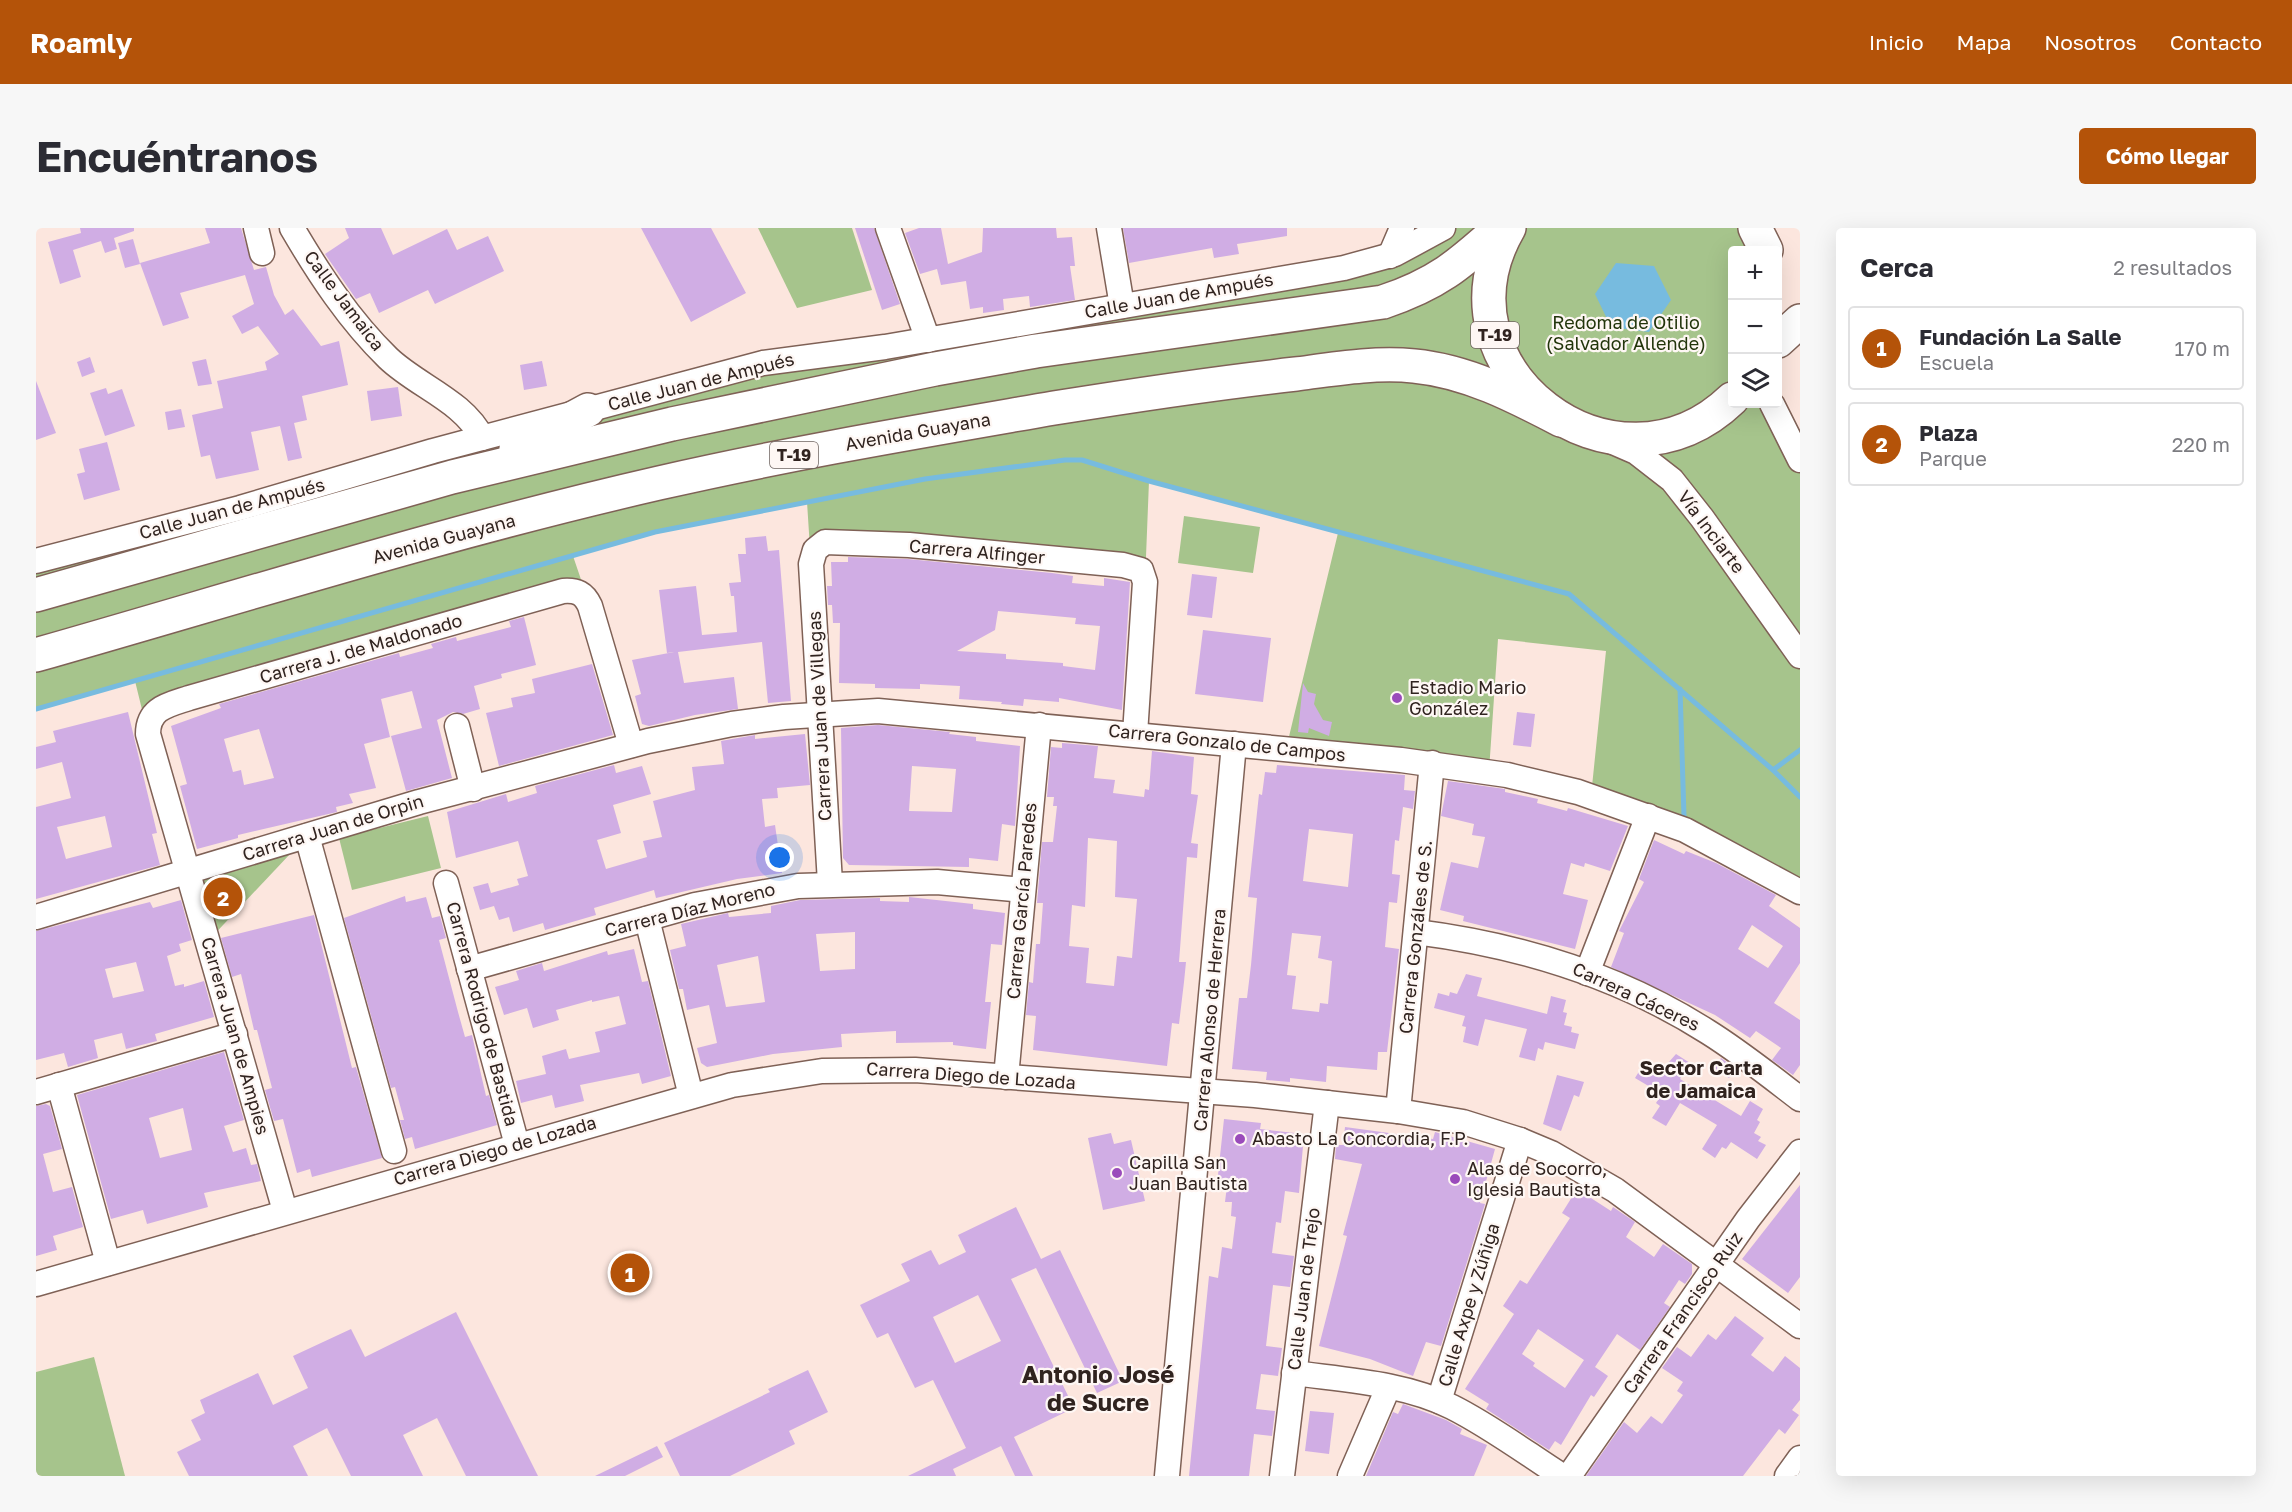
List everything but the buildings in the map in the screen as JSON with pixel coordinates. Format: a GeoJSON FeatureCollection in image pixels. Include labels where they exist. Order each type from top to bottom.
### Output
{"type":"FeatureCollection","features":[{"type":"Feature","properties":{"kind":"highway"},"geometry":{"type":"LineString","coordinates":[[36,595],[470,472],[672,424],[935,369],[1138,335],[1383,302],[1430,285],[1448,274],[1500,228]]}},
{"type":"Feature","properties":{"kind":"highway","name":"T-19"},"geometry":{"type":"LineString","coordinates":[[1509,228],[1493,272],[1491,310],[1494,330],[1503,357],[1530,397],[1561,420],[1597,435],[1635,440],[1673,434],[1708,418],[1728,402]]}},
{"type":"Feature","properties":{"kind":"highway"},"geometry":{"type":"LineString","coordinates":[[1755,228],[1764,246]]}},
{"type":"Feature","properties":{"kind":"highway"},"geometry":{"type":"LineString","coordinates":[[1782,337],[1800,321]]}},
{"type":"Feature","properties":{"kind":"highway","name":"Avenida Guayana"},"geometry":{"type":"LineString","coordinates":[[36,656],[390,554],[656,484],[886,437],[1140,394],[1290,374],[1402,365],[1435,369],[1476,381],[1561,420]]}},
{"type":"Feature","properties":{"kind":"highway"},"geometry":{"type":"LineString","coordinates":[[470,472],[588,410]]}},
{"type":"Feature","properties":{"kind":"street"},"geometry":{"type":"LineString","coordinates":[[256,228],[262,253]]}},
{"type":"Feature","properties":{"kind":"street","name":"Calle Jamaica"},"geometry":{"type":"LineString","coordinates":[[292,228],[326,282],[369,338],[404,372],[467,415],[482,438]]}},
{"type":"Feature","properties":{"kind":"street"},"geometry":{"type":"LineString","coordinates":[[888,228],[928,340]]}},
{"type":"Feature","properties":{"kind":"street"},"geometry":{"type":"LineString","coordinates":[[1109,228],[1122,306]]}},
{"type":"Feature","properties":{"kind":"street"},"geometry":{"type":"LineString","coordinates":[[1390,256],[1402,228]]}},
{"type":"Feature","properties":{"kind":"street","name":"Calle Juan de Ampués"},"geometry":{"type":"LineString","coordinates":[[36,561],[250,505],[482,438],[763,363],[928,340],[1344,268],[1390,256],[1418,244],[1443,228]]}},
{"type":"Feature","properties":{"kind":"street"},"geometry":{"type":"LineString","coordinates":[[1774,408],[1800,460]]}},
{"type":"Feature","properties":{"kind":"street","name":"Vía Inciarte"},"geometry":{"type":"LineString","coordinates":[[1597,435],[1636,452],[1672,480],[1702,518],[1800,656]]}},
{"type":"Feature","properties":{"kind":"street","name":"Carrera Alfinger"},"geometry":{"type":"LineString","coordinates":[[815,550],[825,542],[868,542],[1123,565],[1141,570],[1145,582],[1136,734]]}},
{"type":"Feature","properties":{"kind":"street","name":"Carrera Juan de Villegas"},"geometry":{"type":"LineString","coordinates":[[815,550],[811,564],[830,883]]}},
{"type":"Feature","properties":{"kind":"street","name":"Carrera J. de Maldonado"},"geometry":{"type":"LineString","coordinates":[[150,722],[156,710],[189,698],[563,591],[580,592],[590,606],[631,745]]}},
{"type":"Feature","properties":{"kind":"street","name":"Carrera Gonzalo de Campos"},"geometry":{"type":"LineString","coordinates":[[631,745],[732,724],[821,714],[900,711],[1432,763],[1541,783],[1648,816],[1730,852],[1800,892]]}},
{"type":"Feature","properties":{"kind":"street","name":"Carrera Juan de Ampies"},"geometry":{"type":"LineString","coordinates":[[150,722],[148,734],[285,1211]]}},
{"type":"Feature","properties":{"kind":"street","name":"Carrera García Paredes"},"geometry":{"type":"LineString","coordinates":[[1006,1077],[1039,725]]}},
{"type":"Feature","properties":{"kind":"street"},"geometry":{"type":"LineString","coordinates":[[458,726],[473,789]]}},
{"type":"Feature","properties":{"kind":"street","name":"Carrera Alonso de Herrera"},"geometry":{"type":"LineString","coordinates":[[1167,1476],[1204,1092],[1234,744]]}},
{"type":"Feature","properties":{"kind":"street","name":"Carrera Juan de Orpin"},"geometry":{"type":"LineString","coordinates":[[36,917],[419,802],[631,745]]}},
{"type":"Feature","properties":{"kind":"street","name":"Carrera Gonzáles de S."},"geometry":{"type":"LineString","coordinates":[[1398,1111],[1432,763]]}},
{"type":"Feature","properties":{"kind":"street"},"geometry":{"type":"LineString","coordinates":[[1587,973],[1648,816]]}},
{"type":"Feature","properties":{"kind":"street"},"geometry":{"type":"LineString","coordinates":[[307,836],[394,1151]]}},
{"type":"Feature","properties":{"kind":"street","name":"Carrera Díaz Moreno"},"geometry":{"type":"LineString","coordinates":[[469,969],[647,919],[758,891],[830,883],[937,882],[1023,890]]}},
{"type":"Feature","properties":{"kind":"street","name":"Carrera Rodrigo de Bastida"},"geometry":{"type":"LineString","coordinates":[[446,883],[517,1145]]}},
{"type":"Feature","properties":{"kind":"street"},"geometry":{"type":"LineString","coordinates":[[647,919],[691,1096]]}},
{"type":"Feature","properties":{"kind":"street","name":"Carrera Cáceres"},"geometry":{"type":"LineString","coordinates":[[1416,932],[1486,943],[1587,973],[1644,998],[1707,1031],[1800,1099]]}},
{"type":"Feature","properties":{"kind":"street"},"geometry":{"type":"LineString","coordinates":[[36,1092],[235,1034]]}},
{"type":"Feature","properties":{"kind":"street","name":"Carrera Diego de Lozada"},"geometry":{"type":"LineString","coordinates":[[36,1284],[691,1096],[782,1075],[822,1071],[896,1069],[1327,1103],[1398,1111],[1463,1122],[1520,1140],[1562,1159],[1616,1190],[1800,1326]]}},
{"type":"Feature","properties":{"kind":"street"},"geometry":{"type":"LineString","coordinates":[[60,1085],[108,1263]]}},
{"type":"Feature","properties":{"kind":"street","name":"Calle Juan de Trejo"},"geometry":{"type":"LineString","coordinates":[[1282,1476],[1327,1103]]}},
{"type":"Feature","properties":{"kind":"street","name":"Calle Axpe y Zúñiga"},"geometry":{"type":"LineString","coordinates":[[1439,1401],[1520,1140]]}},
{"type":"Feature","properties":{"kind":"street","name":"Carrera Francisco Ruiz"},"geometry":{"type":"LineString","coordinates":[[1569,1476],[1717,1263],[1800,1152]]}},
{"type":"Feature","properties":{"kind":"street"},"geometry":{"type":"LineString","coordinates":[[1294,1373],[1389,1388],[1439,1401],[1476,1420],[1562,1476]]}},
{"type":"Feature","properties":{"kind":"street"},"geometry":{"type":"LineString","coordinates":[[1350,1476],[1389,1388]]}},
{"type":"Feature","properties":{"kind":"street"},"geometry":{"type":"LineString","coordinates":[[1787,1476],[1800,1458]]}},
{"type":"Feature","properties":{"kind":"green space"},"geometry":{"type":"Polygon","coordinates":[[[758,228],[852,228],[872,290],[797,308],[758,228]]]}},
{"type":"Feature","properties":{"kind":"green space","name":"Redoma de Otilio (Salvador Allende)"},"geometry":{"type":"Polygon","coordinates":[[[1402,228],[1755,228],[1764,246],[1728,246],[1728,408],[1774,408],[1800,460],[1800,892],[1591,796],[1606,651],[1498,639],[1489,771],[1286,749],[1338,533],[1149,481],[1145,582],[1144,575],[833,541],[811,564],[807,502],[655,532],[573,556],[590,606],[586,597],[189,698],[148,734],[135,681],[36,709],[36,561],[631,399],[1374,262],[1402,228]]]}},
{"type":"Feature","properties":{"kind":"green space"},"geometry":{"type":"Polygon","coordinates":[[[1184,516],[1260,527],[1253,573],[1178,563],[1184,516]]]}},
{"type":"Feature","properties":{"kind":"green space"},"geometry":{"type":"Polygon","coordinates":[[[428,816],[441,868],[352,890],[339,838],[428,816]]]}},
{"type":"Feature","properties":{"kind":"green space"},"geometry":{"type":"Polygon","coordinates":[[[307,836],[208,941],[188,872],[307,836]]]}},
{"type":"Feature","properties":{"kind":"green space"},"geometry":{"type":"Polygon","coordinates":[[[94,1357],[125,1476],[36,1476],[36,1372],[94,1357]]]}},
{"type":"Feature","properties":{"kind":"water"},"geometry":{"type":"Polygon","coordinates":[[[1616,263],[1654,266],[1671,300],[1649,332],[1611,327],[1595,294],[1616,263]]]}},
{"type":"Feature","properties":{"kind":"waterway"},"geometry":{"type":"LineString","coordinates":[[36,709],[655,532],[925,479],[1065,460],[1082,460],[1149,481],[1569,594],[1773,770],[1800,797]]}},
{"type":"Feature","properties":{"kind":"waterway"},"geometry":{"type":"LineString","coordinates":[[1680,689],[1684,816]]}},
{"type":"Feature","properties":{"kind":"waterway"},"geometry":{"type":"LineString","coordinates":[[1773,770],[1800,750]]}},
{"type":"Feature","properties":{"kind":"place","name":"Estadio Mario González"},"geometry":{"type":"Point","coordinates":[1397,698]}},
{"type":"Feature","properties":{"kind":"place","name":"Plaza"},"geometry":{"type":"Point","coordinates":[223,897]}},
{"type":"Feature","properties":{"kind":"place","name":"Abasto La Concordia, F.P."},"geometry":{"type":"Point","coordinates":[1240,1139]}},
{"type":"Feature","properties":{"kind":"place","name":"Capilla San Juan Bautista"},"geometry":{"type":"Point","coordinates":[1117,1173]}},
{"type":"Feature","properties":{"kind":"place","name":"Alas de Socorro, Iglesia Bautista"},"geometry":{"type":"Point","coordinates":[1455,1179]}},
{"type":"Feature","properties":{"kind":"place","name":"Fundación La Salle"},"geometry":{"type":"Point","coordinates":[630,1273]}},
{"type":"Feature","properties":{"kind":"district","name":"Sector Carta de Jamaica"},"geometry":{"type":"Point","coordinates":[1701,1080]}},
{"type":"Feature","properties":{"kind":"district","name":"Antonio José de Sucre"},"geometry":{"type":"Point","coordinates":[1098,1389]}}]}
